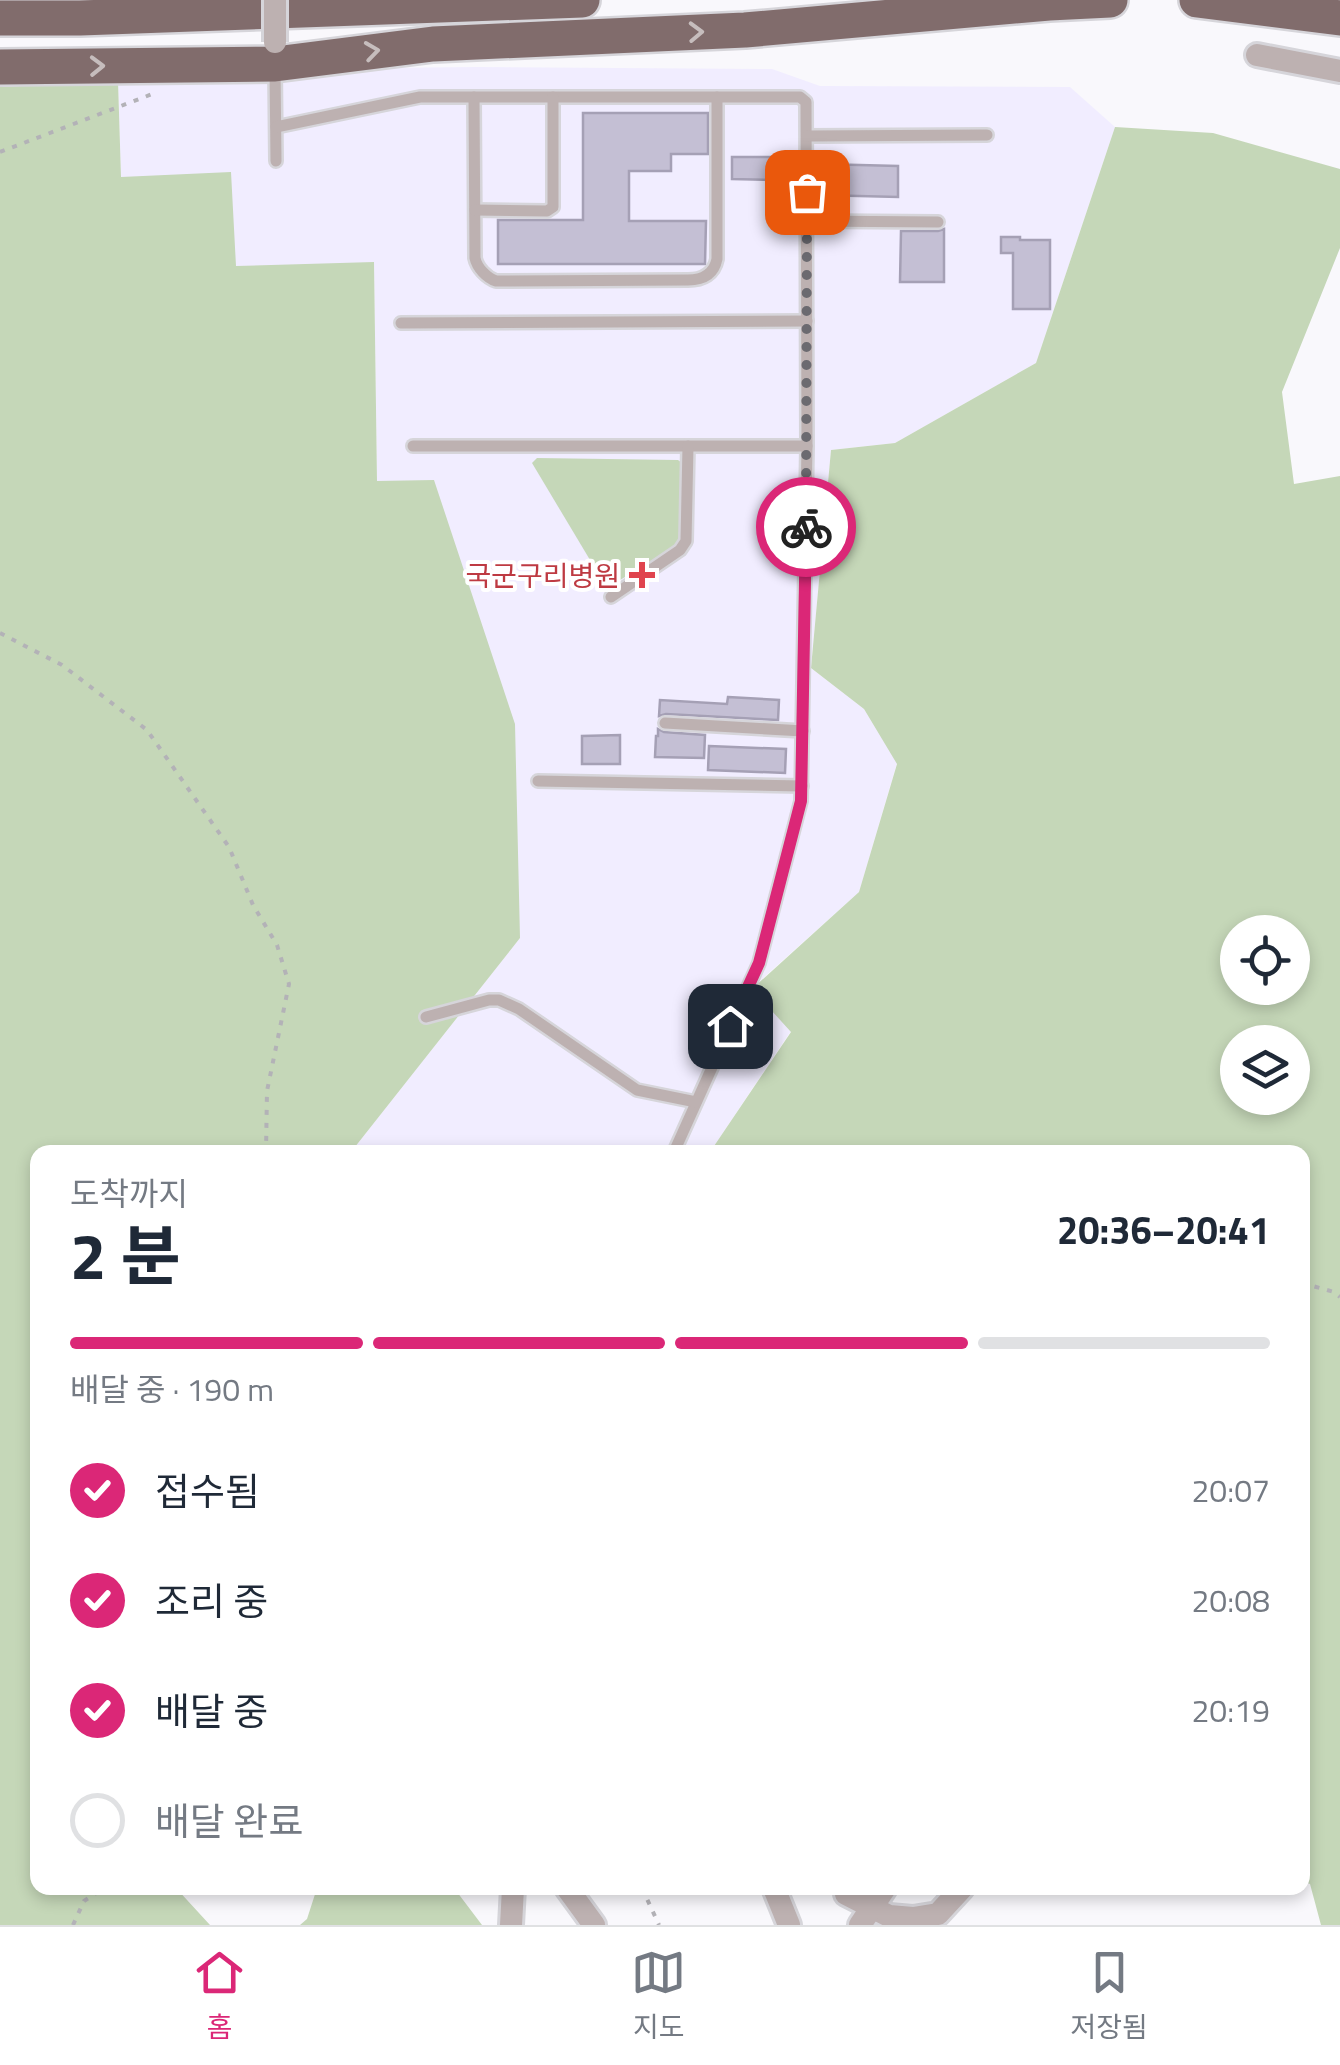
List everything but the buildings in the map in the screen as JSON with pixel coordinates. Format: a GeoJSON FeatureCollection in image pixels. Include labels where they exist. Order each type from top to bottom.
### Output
{"type":"FeatureCollection","features":[{"type":"Feature","properties":{"kind":"highway"},"geometry":{"type":"LineString","coordinates":[[0,18],[582,0]]}},
{"type":"Feature","properties":{"kind":"highway"},"geometry":{"type":"LineString","coordinates":[[0,67],[386,49],[480,40],[745,30],[1110,0]]}},
{"type":"Feature","properties":{"kind":"highway"},"geometry":{"type":"LineString","coordinates":[[1198,0],[1340,18]]}},
{"type":"Feature","properties":{"kind":"street"},"geometry":{"type":"LineString","coordinates":[[275,0],[275,53]]}},
{"type":"Feature","properties":{"kind":"street"},"geometry":{"type":"LineString","coordinates":[[1257,55],[1340,72]]}},
{"type":"Feature","properties":{"kind":"street"},"geometry":{"type":"LineString","coordinates":[[511,1925],[513,1895]]}},
{"type":"Feature","properties":{"kind":"street"},"geometry":{"type":"LineString","coordinates":[[573,1895],[594,1925]]}},
{"type":"Feature","properties":{"kind":"street"},"geometry":{"type":"LineString","coordinates":[[777,1895],[790,1925]]}},
{"type":"Feature","properties":{"kind":"street"},"geometry":{"type":"LineString","coordinates":[[847,1895],[862,1920]]}},
{"type":"Feature","properties":{"kind":"street"},"geometry":{"type":"LineString","coordinates":[[862,1920],[880,1895]]}},
{"type":"Feature","properties":{"kind":"street"},"geometry":{"type":"LineString","coordinates":[[846,1925],[889,1916],[938,1914],[956,1895]]}},
{"type":"Feature","properties":{"kind":"lane"},"geometry":{"type":"LineString","coordinates":[[275,53],[276,162]]}},
{"type":"Feature","properties":{"kind":"lane"},"geometry":{"type":"LineString","coordinates":[[474,98],[475,262],[496,281],[688,280],[708,275],[717,259],[717,98]]}},
{"type":"Feature","properties":{"kind":"lane"},"geometry":{"type":"LineString","coordinates":[[474,210],[550,210],[553,98]]}},
{"type":"Feature","properties":{"kind":"lane"},"geometry":{"type":"LineString","coordinates":[[276,127],[404,99],[804,99],[808,106],[807,446],[799,810],[759,963],[677,1145]]}},
{"type":"Feature","properties":{"kind":"lane"},"geometry":{"type":"LineString","coordinates":[[807,136],[988,135]]}},
{"type":"Feature","properties":{"kind":"lane"},"geometry":{"type":"LineString","coordinates":[[807,220],[938,222]]}},
{"type":"Feature","properties":{"kind":"lane"},"geometry":{"type":"LineString","coordinates":[[401,323],[807,321]]}},
{"type":"Feature","properties":{"kind":"lane"},"geometry":{"type":"LineString","coordinates":[[413,446],[807,446]]}},
{"type":"Feature","properties":{"kind":"lane"},"geometry":{"type":"LineString","coordinates":[[611,597],[684,546],[688,446]]}},
{"type":"Feature","properties":{"kind":"lane"},"geometry":{"type":"LineString","coordinates":[[665,724],[803,731]]}},
{"type":"Feature","properties":{"kind":"lane"},"geometry":{"type":"LineString","coordinates":[[538,780],[802,786]]}},
{"type":"Feature","properties":{"kind":"lane"},"geometry":{"type":"LineString","coordinates":[[426,1018],[499,1000],[519,1009],[637,1090],[696,1102]]}},
{"type":"Feature","properties":{"kind":"path"},"geometry":{"type":"LineString","coordinates":[[0,152],[159,91]]}},
{"type":"Feature","properties":{"kind":"path"},"geometry":{"type":"LineString","coordinates":[[0,632],[62,664],[146,730],[230,847],[253,905],[277,945],[289,984],[267,1091],[266,1145]]}},
{"type":"Feature","properties":{"kind":"path"},"geometry":{"type":"LineString","coordinates":[[1310,1285],[1340,1297]]}},
{"type":"Feature","properties":{"kind":"path"},"geometry":{"type":"LineString","coordinates":[[73,1925],[84,1901],[93,1895]]}},
{"type":"Feature","properties":{"kind":"path"},"geometry":{"type":"LineString","coordinates":[[645,1895],[659,1925]]}},
{"type":"Feature","properties":{"kind":"shaded area","name":"국군구리병원"},"geometry":{"type":"Polygon","coordinates":[[[274,69],[772,69],[820,86],[1070,87],[1115,127],[1036,363],[895,443],[831,450],[811,668],[864,709],[897,763],[859,892],[752,988],[791,1031],[715,1145],[357,1145],[520,938],[377,481],[374,263],[236,267],[121,177],[118,81],[274,69]]]}},
{"type":"Feature","properties":{"kind":"green space"},"geometry":{"type":"Polygon","coordinates":[[[118,81],[121,177],[231,172],[236,266],[374,262],[377,481],[434,480],[515,724],[520,938],[357,1145],[30,1145],[30,1895],[182,1895],[210,1925],[0,1925],[0,87],[118,81]]]}},
{"type":"Feature","properties":{"kind":"green space"},"geometry":{"type":"Polygon","coordinates":[[[1115,127],[1213,133],[1340,169],[1340,248],[1282,392],[1294,484],[1340,476],[1340,1925],[1321,1925],[1310,1884],[1310,1145],[715,1145],[791,1032],[752,989],[859,892],[897,764],[864,709],[811,668],[831,450],[895,443],[1036,363],[1115,127]]]}},
{"type":"Feature","properties":{"kind":"green space"},"geometry":{"type":"Polygon","coordinates":[[[537,458],[678,460],[682,463],[683,535],[678,544],[609,587],[605,585],[532,463],[537,458]]]}},
{"type":"Feature","properties":{"kind":"green space"},"geometry":{"type":"Polygon","coordinates":[[[315,1895],[459,1895],[482,1925],[300,1925],[307,1919],[315,1895]]]}},
{"type":"Feature","properties":{"kind":"way so far"},"geometry":{"type":"LineString","coordinates":[[806,527],[807,192]]}},
{"type":"Feature","properties":{"kind":"place","name":"국군구리병원"},"geometry":{"type":"Point","coordinates":[642,575]}},
{"type":"Feature","properties":{"kind":"route"},"geometry":{"type":"LineString","coordinates":[[730,1026],[759,963],[801,801],[806,527]]}}]}
